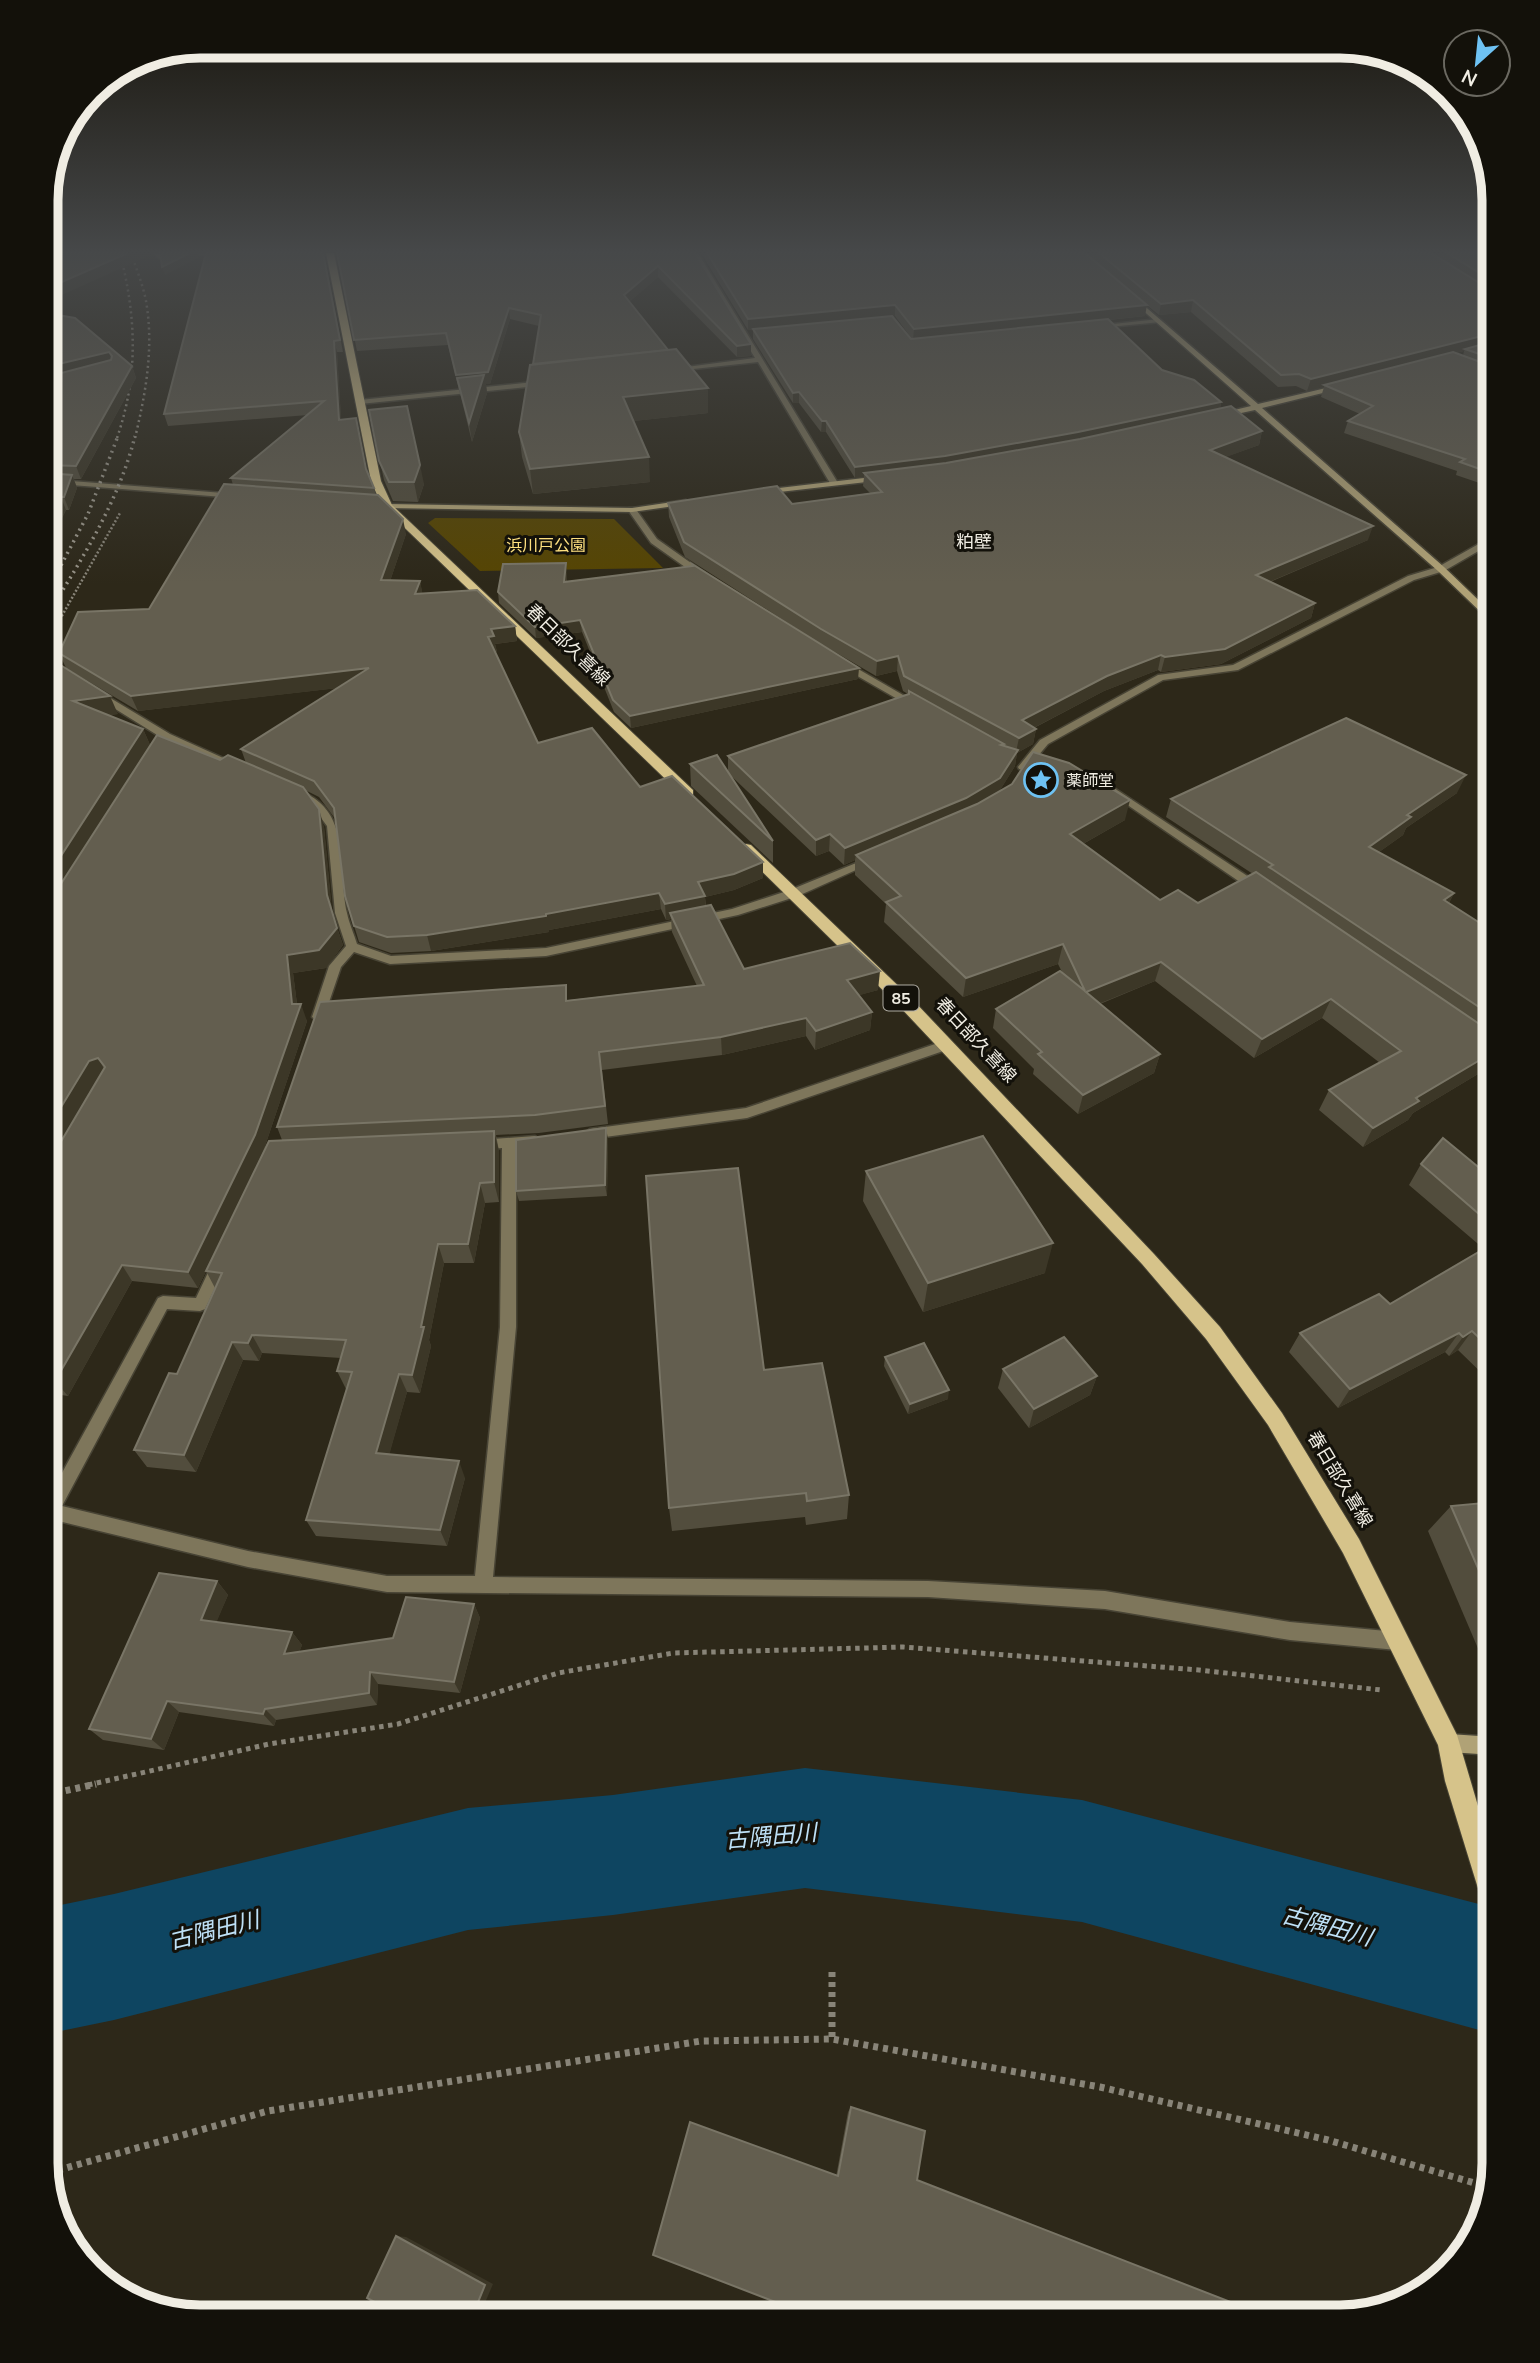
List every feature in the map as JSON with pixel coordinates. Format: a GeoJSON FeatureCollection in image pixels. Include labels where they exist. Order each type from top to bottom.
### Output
{"type":"FeatureCollection","features":[{"type":"Feature","properties":{"kind":"main road","name":"春日部久喜線"},"geometry":{"type":"LineString","coordinates":[[352,363],[381,506],[705,808]]}},
{"type":"Feature","properties":{"kind":"main road","name":"春日部久喜線"},"geometry":{"type":"LineString","coordinates":[[734,837],[947,1045],[1149,1259],[1213,1333],[1275,1419],[1352,1546],[1396,1641],[1449,1743],[1457,1781],[1482,1860]]}},
{"type":"Feature","properties":{"kind":"street"},"geometry":{"type":"LineString","coordinates":[[664,370],[729,363]]}},
{"type":"Feature","properties":{"kind":"street"},"geometry":{"type":"LineString","coordinates":[[762,363],[834,483]]}},
{"type":"Feature","properties":{"kind":"street"},"geometry":{"type":"LineString","coordinates":[[1208,363],[1441,569],[1482,608]]}},
{"type":"Feature","properties":{"kind":"street"},"geometry":{"type":"LineString","coordinates":[[360,402],[553,382]]}},
{"type":"Feature","properties":{"kind":"street"},"geometry":{"type":"LineString","coordinates":[[1218,417],[1348,384]]}},
{"type":"Feature","properties":{"kind":"street"},"geometry":{"type":"LineString","coordinates":[[754,494],[889,477]]}},
{"type":"Feature","properties":{"kind":"street"},"geometry":{"type":"LineString","coordinates":[[58,482],[251,497]]}},
{"type":"Feature","properties":{"kind":"street"},"geometry":{"type":"LineString","coordinates":[[381,506],[632,510],[700,501]]}},
{"type":"Feature","properties":{"kind":"street"},"geometry":{"type":"LineString","coordinates":[[632,510],[654,541],[711,581]]}},
{"type":"Feature","properties":{"kind":"street"},"geometry":{"type":"LineString","coordinates":[[1017,775],[1019,761],[1044,741],[1161,677],[1235,668],[1411,578],[1441,569],[1482,546]]}},
{"type":"Feature","properties":{"kind":"street"},"geometry":{"type":"LineString","coordinates":[[828,655],[922,709]]}},
{"type":"Feature","properties":{"kind":"street"},"geometry":{"type":"LineString","coordinates":[[58,669],[79,682]]}},
{"type":"Feature","properties":{"kind":"street"},"geometry":{"type":"LineString","coordinates":[[90,689],[166,736],[253,774]]}},
{"type":"Feature","properties":{"kind":"street"},"geometry":{"type":"LineString","coordinates":[[159,747],[166,736]]}},
{"type":"Feature","properties":{"kind":"street"},"geometry":{"type":"LineString","coordinates":[[1019,761],[1037,767]]}},
{"type":"Feature","properties":{"kind":"street"},"geometry":{"type":"LineString","coordinates":[[1097,785],[1109,788],[1136,804],[1271,897]]}},
{"type":"Feature","properties":{"kind":"street"},"geometry":{"type":"LineString","coordinates":[[290,790],[314,801],[332,826],[341,913],[352,947]]}},
{"type":"Feature","properties":{"kind":"street"},"geometry":{"type":"LineString","coordinates":[[352,947],[390,960],[546,952],[734,912],[794,893],[881,856]]}},
{"type":"Feature","properties":{"kind":"street"},"geometry":{"type":"LineString","coordinates":[[314,1028],[335,966],[352,947]]}},
{"type":"Feature","properties":{"kind":"street"},"geometry":{"type":"LineString","coordinates":[[581,1135],[747,1113],[947,1045]]}},
{"type":"Feature","properties":{"kind":"street"},"geometry":{"type":"LineString","coordinates":[[470,1145],[553,1139]]}},
{"type":"Feature","properties":{"kind":"street"},"geometry":{"type":"LineString","coordinates":[[482,1585],[508,1327],[509,1143]]}},
{"type":"Feature","properties":{"kind":"street"},"geometry":{"type":"LineString","coordinates":[[58,1493],[163,1302],[200,1305],[222,1258]]}},
{"type":"Feature","properties":{"kind":"street"},"geometry":{"type":"LineString","coordinates":[[58,1513],[248,1559],[387,1584],[969,1591],[1105,1600],[1290,1631],[1396,1641]]}},
{"type":"Feature","properties":{"kind":"street"},"geometry":{"type":"LineString","coordinates":[[1449,1743],[1482,1745]]}},
{"type":"Feature","properties":{"kind":"path"},"geometry":{"type":"LineString","coordinates":[[58,623],[132,488]]}},
{"type":"Feature","properties":{"kind":"path"},"geometry":{"type":"LineString","coordinates":[[58,1792],[269,1744],[398,1724],[558,1673],[673,1653],[903,1647],[1199,1670],[1424,1695]]}},
{"type":"Feature","properties":{"kind":"path"},"geometry":{"type":"LineString","coordinates":[[832,1972],[832,2039]]}},
{"type":"Feature","properties":{"kind":"path"},"geometry":{"type":"LineString","coordinates":[[58,2170],[268,2111],[701,2041],[832,2039],[1100,2087],[1328,2140],[1480,2185]]}},
{"type":"Feature","properties":{"kind":"green space","name":"浜川戸公園"},"geometry":{"type":"Polygon","coordinates":[[[435,518],[614,519],[663,568],[480,571],[428,523],[435,518]]]}},
{"type":"Feature","properties":{"kind":"building"},"geometry":{"type":"Polygon","coordinates":[[[98,363],[129,363],[132,366],[76,466],[58,465],[58,374],[98,363]]]}},
{"type":"Feature","properties":{"kind":"building"},"geometry":{"type":"Polygon","coordinates":[[[177,363],[335,363],[339,420],[356,418],[366,469],[374,488],[231,478],[324,401],[164,414],[177,363]]]}},
{"type":"Feature","properties":{"kind":"building"},"geometry":{"type":"Polygon","coordinates":[[[453,363],[491,363],[488,372],[456,375],[453,363]]]}},
{"type":"Feature","properties":{"kind":"building"},"geometry":{"type":"Polygon","coordinates":[[[688,363],[708,388],[623,397],[649,457],[530,469],[519,432],[530,365],[688,363]]]}},
{"type":"Feature","properties":{"kind":"building"},"geometry":{"type":"Polygon","coordinates":[[[774,363],[1155,363],[1162,370],[1194,380],[1221,402],[945,456],[855,467],[826,421],[822,421],[799,392],[793,393],[774,363]]]}},
{"type":"Feature","properties":{"kind":"building"},"geometry":{"type":"Polygon","coordinates":[[[1267,363],[1374,363],[1311,379],[1299,374],[1281,375],[1267,363]]]}},
{"type":"Feature","properties":{"kind":"building"},"geometry":{"type":"Polygon","coordinates":[[[1409,363],[1482,363],[1482,470],[1460,462],[1465,459],[1348,421],[1373,406],[1324,385],[1409,363]]]}},
{"type":"Feature","properties":{"kind":"building"},"geometry":{"type":"Polygon","coordinates":[[[484,375],[469,423],[457,378],[484,375]]]}},
{"type":"Feature","properties":{"kind":"building"},"geometry":{"type":"Polygon","coordinates":[[[407,406],[420,465],[414,482],[389,482],[379,461],[369,410],[407,406]]]}},
{"type":"Feature","properties":{"kind":"building"},"geometry":{"type":"Polygon","coordinates":[[[1231,406],[1262,431],[1210,450],[1373,526],[1256,575],[1315,603],[1225,649],[1165,657],[1161,655],[1107,676],[1022,720],[1036,729],[1019,738],[904,676],[898,656],[877,661],[821,629],[684,542],[668,503],[777,486],[792,504],[882,492],[864,473],[946,463],[1080,439],[1231,406]]]}},
{"type":"Feature","properties":{"kind":"building"},"geometry":{"type":"Polygon","coordinates":[[[58,474],[72,475],[64,497],[58,503],[58,474]]]}},
{"type":"Feature","properties":{"kind":"building"},"geometry":{"type":"Polygon","coordinates":[[[224,484],[378,495],[403,519],[381,580],[420,581],[415,594],[477,590],[515,626],[491,629],[494,636],[488,637],[538,743],[592,728],[640,787],[672,776],[763,862],[734,874],[698,882],[705,896],[665,904],[659,893],[546,916],[427,935],[387,937],[354,926],[345,896],[334,808],[314,781],[241,749],[369,668],[131,696],[59,653],[78,612],[149,609],[224,484]]]}},
{"type":"Feature","properties":{"kind":"building"},"geometry":{"type":"Polygon","coordinates":[[[566,563],[564,582],[693,566],[692,564],[859,668],[630,716],[613,700],[580,620],[535,627],[498,592],[503,564],[566,563]]]}},
{"type":"Feature","properties":{"kind":"building"},"geometry":{"type":"Polygon","coordinates":[[[58,664],[110,696],[73,701],[143,729],[58,860],[58,664]]]}},
{"type":"Feature","properties":{"kind":"building"},"geometry":{"type":"Polygon","coordinates":[[[909,691],[1004,744],[1001,745],[1018,750],[1000,778],[966,798],[845,848],[830,834],[816,840],[728,756],[909,694],[909,691]]]}},
{"type":"Feature","properties":{"kind":"building"},"geometry":{"type":"Polygon","coordinates":[[[1346,718],[1466,775],[1407,815],[1411,817],[1369,847],[1454,893],[1444,900],[1482,924],[1482,1009],[1269,867],[1273,865],[1171,799],[1346,718]]]}},
{"type":"Feature","properties":{"kind":"building"},"geometry":{"type":"Polygon","coordinates":[[[157,735],[220,760],[228,755],[303,787],[319,809],[327,895],[337,928],[319,950],[287,955],[292,1004],[301,1004],[255,1135],[188,1272],[122,1265],[58,1376],[58,1147],[105,1067],[98,1058],[89,1061],[58,1112],[58,888],[157,735]]]}},
{"type":"Feature","properties":{"kind":"building"},"geometry":{"type":"Polygon","coordinates":[[[1033,752],[1069,763],[1130,800],[1070,834],[1160,900],[1178,890],[1198,903],[1256,872],[1482,1026],[1482,1059],[1416,1098],[1419,1101],[1373,1128],[1329,1090],[1401,1051],[1331,999],[1262,1039],[1161,962],[1086,992],[1160,1054],[1083,1095],[1038,1054],[1042,1052],[996,1009],[1060,971],[1085,991],[1063,944],[966,978],[886,902],[901,896],[856,855],[977,804],[1012,784],[1033,752]]]}},
{"type":"Feature","properties":{"kind":"building"},"geometry":{"type":"Polygon","coordinates":[[[717,755],[773,841],[690,764],[717,755]]]}},
{"type":"Feature","properties":{"kind":"building"},"geometry":{"type":"Polygon","coordinates":[[[711,905],[744,969],[850,943],[880,971],[847,980],[872,1012],[816,1031],[806,1018],[721,1037],[599,1052],[605,1106],[535,1115],[277,1127],[320,1002],[566,985],[566,1001],[704,985],[670,913],[711,905]]]}},
{"type":"Feature","properties":{"kind":"building"},"geometry":{"type":"Polygon","coordinates":[[[606,1128],[605,1185],[516,1191],[516,1140],[606,1128]]]}},
{"type":"Feature","properties":{"kind":"building"},"geometry":{"type":"Polygon","coordinates":[[[494,1131],[494,1182],[480,1183],[468,1244],[438,1244],[421,1327],[424,1327],[412,1375],[399,1374],[376,1453],[459,1461],[440,1530],[306,1520],[352,1372],[337,1371],[346,1340],[252,1335],[248,1343],[232,1342],[184,1455],[134,1450],[169,1373],[177,1374],[222,1273],[206,1271],[269,1141],[494,1131]]]}},
{"type":"Feature","properties":{"kind":"building"},"geometry":{"type":"Polygon","coordinates":[[[983,1136],[1053,1243],[928,1283],[866,1171],[983,1136]]]}},
{"type":"Feature","properties":{"kind":"building"},"geometry":{"type":"Polygon","coordinates":[[[1443,1138],[1482,1170],[1482,1217],[1421,1164],[1443,1138]]]}},
{"type":"Feature","properties":{"kind":"building"},"geometry":{"type":"Polygon","coordinates":[[[738,1168],[764,1370],[822,1363],[849,1495],[807,1501],[806,1493],[669,1508],[646,1176],[738,1168]]]}},
{"type":"Feature","properties":{"kind":"building"},"geometry":{"type":"Polygon","coordinates":[[[1482,1250],[1482,1341],[1472,1331],[1463,1337],[1459,1333],[1350,1389],[1300,1333],[1379,1294],[1390,1304],[1482,1250]]]}},
{"type":"Feature","properties":{"kind":"building"},"geometry":{"type":"Polygon","coordinates":[[[1064,1337],[1097,1376],[1034,1409],[1003,1369],[1064,1337]]]}},
{"type":"Feature","properties":{"kind":"building"},"geometry":{"type":"Polygon","coordinates":[[[924,1343],[949,1390],[910,1404],[885,1357],[924,1343]]]}},
{"type":"Feature","properties":{"kind":"building"},"geometry":{"type":"Polygon","coordinates":[[[1482,1503],[1482,1577],[1451,1506],[1482,1503]]]}},
{"type":"Feature","properties":{"kind":"building"},"geometry":{"type":"Polygon","coordinates":[[[159,1573],[217,1581],[201,1620],[292,1632],[284,1654],[393,1638],[406,1597],[474,1604],[454,1682],[370,1672],[369,1693],[265,1709],[263,1714],[167,1701],[151,1739],[89,1729],[159,1573]]]}},
{"type":"Feature","properties":{"kind":"building"},"geometry":{"type":"Polygon","coordinates":[[[851,2107],[925,2131],[917,2180],[1238,2305],[783,2305],[653,2255],[690,2122],[838,2176],[851,2107]]]}},
{"type":"Feature","properties":{"kind":"building"},"geometry":{"type":"Polygon","coordinates":[[[396,2236],[485,2285],[477,2305],[380,2305],[367,2298],[396,2236]]]}},
{"type":"Feature","properties":{"kind":"waterway","name":"古隅田川"},"geometry":{"type":"LineString","coordinates":[[58,1969],[468,1869],[613,1855],[805,1828],[1082,1861],[1482,1968]]}},
{"type":"Feature","properties":{"kind":"railway"},"geometry":{"type":"LineString","coordinates":[[117,438],[129,391],[132,363]]}},
{"type":"Feature","properties":{"kind":"railway"},"geometry":{"type":"LineString","coordinates":[[135,438],[148,363]]}},
{"type":"Feature","properties":{"kind":"railway"},"geometry":{"type":"LineString","coordinates":[[58,571],[88,514],[118,436]]}},
{"type":"Feature","properties":{"kind":"railway"},"geometry":{"type":"LineString","coordinates":[[58,597],[109,507],[135,436]]}},
{"type":"Feature","properties":{"kind":"place","name":"薬師堂"},"geometry":{"type":"Point","coordinates":[1041,780]}},
{"type":"Feature","properties":{"kind":"district","name":"粕壁"},"geometry":{"type":"Point","coordinates":[974,542]}}]}
